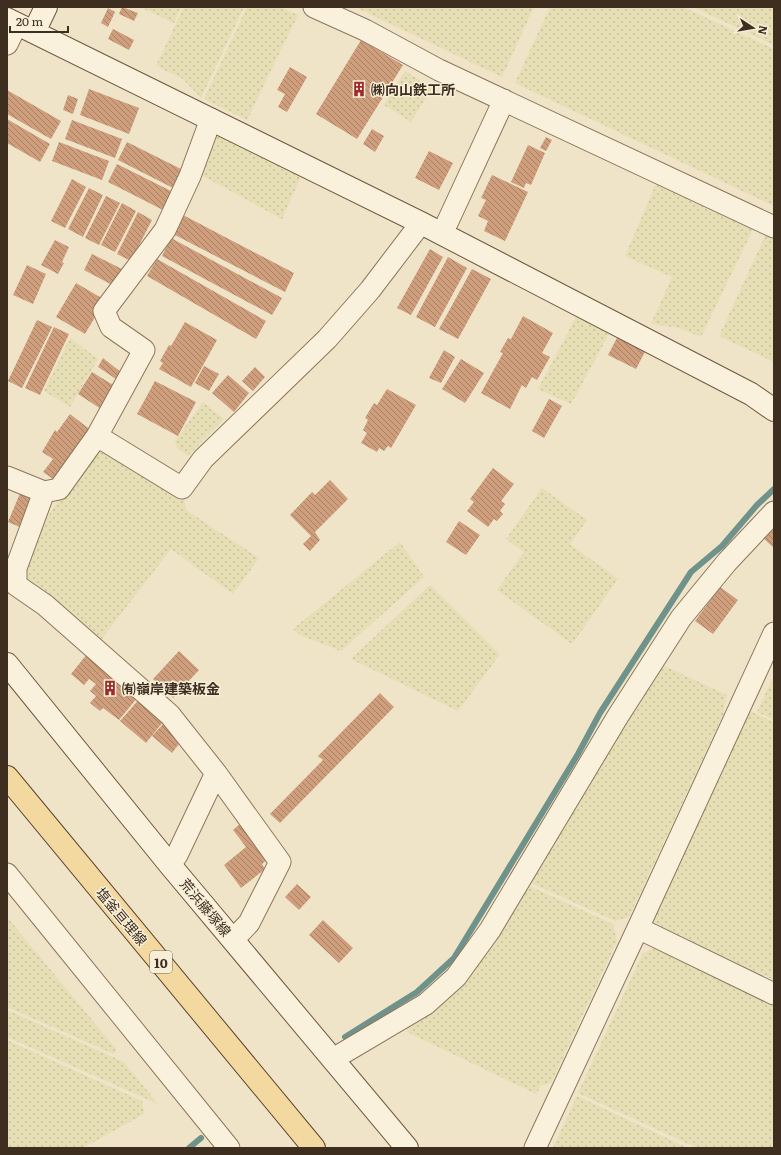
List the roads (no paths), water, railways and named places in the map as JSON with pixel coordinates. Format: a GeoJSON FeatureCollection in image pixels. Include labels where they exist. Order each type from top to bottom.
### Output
{"type":"FeatureCollection","features":[{"type":"Feature","properties":{"kind":"main road","name":"塩釜亘理線"},"geometry":{"type":"LineString","coordinates":[[7,777],[314,1148]]}},
{"type":"Feature","properties":{"kind":"street"},"geometry":{"type":"LineString","coordinates":[[7,44],[19,25],[46,7]]}},
{"type":"Feature","properties":{"kind":"street"},"geometry":{"type":"LineString","coordinates":[[314,7],[365,30],[439,70],[774,227]]}},
{"type":"Feature","properties":{"kind":"street"},"geometry":{"type":"LineString","coordinates":[[19,25],[421,223],[751,394],[774,410]]}},
{"type":"Feature","properties":{"kind":"street"},"geometry":{"type":"LineString","coordinates":[[442,234],[504,100]]}},
{"type":"Feature","properties":{"kind":"street"},"geometry":{"type":"LineString","coordinates":[[7,476],[44,492],[59,489],[97,436],[144,350],[111,327],[104,311],[165,230],[190,176],[211,119]]}},
{"type":"Feature","properties":{"kind":"street"},"geometry":{"type":"LineString","coordinates":[[97,436],[182,488],[203,459],[327,339],[370,290],[421,223]]}},
{"type":"Feature","properties":{"kind":"street"},"geometry":{"type":"LineString","coordinates":[[44,492],[16,568],[16,584],[44,604],[170,715],[216,773],[280,862],[249,923],[233,940]]}},
{"type":"Feature","properties":{"kind":"street"},"geometry":{"type":"LineString","coordinates":[[333,1058],[426,1004],[456,977],[490,930],[618,716],[681,618],[727,562],[774,512]]}},
{"type":"Feature","properties":{"kind":"street"},"geometry":{"type":"LineString","coordinates":[[535,1148],[774,633]]}},
{"type":"Feature","properties":{"kind":"street","name":"荒浜藤塚線"},"geometry":{"type":"LineString","coordinates":[[7,664],[170,865],[408,1148]]}},
{"type":"Feature","properties":{"kind":"street"},"geometry":{"type":"LineString","coordinates":[[170,865],[177,855],[216,773]]}},
{"type":"Feature","properties":{"kind":"street"},"geometry":{"type":"LineString","coordinates":[[7,874],[229,1148]]}},
{"type":"Feature","properties":{"kind":"street"},"geometry":{"type":"LineString","coordinates":[[638,928],[774,994]]}},
{"type":"Feature","properties":{"kind":"waterway"},"geometry":{"type":"LineString","coordinates":[[345,1037],[417,992],[454,958],[578,754],[600,713],[691,572],[722,546],[757,505],[774,489]]}},
{"type":"Feature","properties":{"kind":"waterway"},"geometry":{"type":"LineString","coordinates":[[189,1148],[201,1138]]}},
{"type":"Feature","properties":{"kind":"place","name":"㈱向山鉄工所"},"geometry":{"type":"Point","coordinates":[359,89]}},
{"type":"Feature","properties":{"kind":"place","name":"㈲嶺岸建築板金"},"geometry":{"type":"Point","coordinates":[110,688]}}]}
